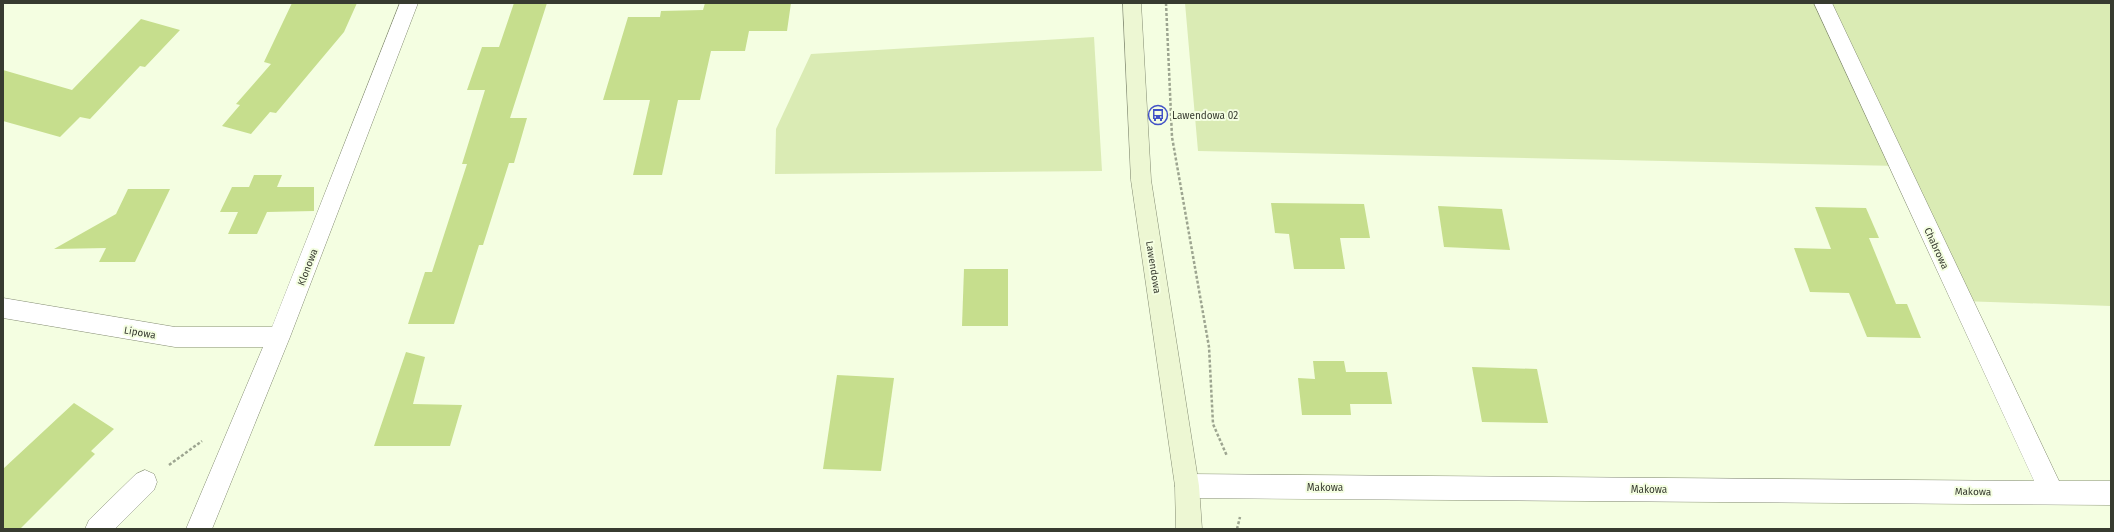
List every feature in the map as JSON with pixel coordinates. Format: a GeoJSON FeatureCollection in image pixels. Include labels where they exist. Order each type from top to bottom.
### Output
{"type":"FeatureCollection","features":[{"type":"Feature","properties":{"kind":"street","name":"Klonowa"},"geometry":{"type":"LineString","coordinates":[[199,529],[279,337],[409,3]]}},
{"type":"Feature","properties":{"kind":"street","name":"Lawendowa"},"geometry":{"type":"LineString","coordinates":[[1132,3],[1141,180],[1187,486],[1189,529]]}},
{"type":"Feature","properties":{"kind":"street","name":"Chabrowa"},"geometry":{"type":"LineString","coordinates":[[1823,3],[2052,492]]}},
{"type":"Feature","properties":{"kind":"street","name":"Lipowa"},"geometry":{"type":"LineString","coordinates":[[3,308],[175,338],[279,337]]}},
{"type":"Feature","properties":{"kind":"street"},"geometry":{"type":"LineString","coordinates":[[98,529],[145,482]]}},
{"type":"Feature","properties":{"kind":"street","name":"Makowa"},"geometry":{"type":"LineString","coordinates":[[1187,486],[2111,493]]}},
{"type":"Feature","properties":{"kind":"path"},"geometry":{"type":"LineString","coordinates":[[1166,3],[1172,137],[1209,347],[1213,424],[1234,472],[1240,520],[1237,529]]}},
{"type":"Feature","properties":{"kind":"path"},"geometry":{"type":"LineString","coordinates":[[145,482],[206,439]]}},
{"type":"Feature","properties":{"kind":"green space"},"geometry":{"type":"Polygon","coordinates":[[[1185,3],[2111,3],[2111,306],[1961,301],[1899,166],[1198,151],[1185,3]]]}},
{"type":"Feature","properties":{"kind":"green space"},"geometry":{"type":"Polygon","coordinates":[[[1094,37],[1102,171],[775,174],[776,129],[811,54],[1094,37]]]}},
{"type":"Feature","properties":{"kind":"building"},"geometry":{"type":"Polygon","coordinates":[[[292,3],[357,3],[344,32],[276,113],[270,112],[251,134],[222,126],[240,105],[236,104],[271,64],[264,62],[292,3]]]}},
{"type":"Feature","properties":{"kind":"building"},"geometry":{"type":"Polygon","coordinates":[[[514,3],[547,3],[510,118],[527,118],[514,163],[509,163],[483,245],[479,245],[454,324],[408,324],[425,272],[432,272],[467,164],[462,164],[485,90],[467,90],[482,47],[499,47],[514,3]]]}},
{"type":"Feature","properties":{"kind":"building"},"geometry":{"type":"Polygon","coordinates":[[[705,3],[791,3],[787,31],[749,31],[745,51],[711,51],[700,100],[678,100],[662,175],[633,175],[650,100],[603,100],[628,17],[660,17],[661,11],[703,10],[705,3]]]}},
{"type":"Feature","properties":{"kind":"building"},"geometry":{"type":"Polygon","coordinates":[[[141,19],[180,30],[145,67],[140,66],[90,119],[80,117],[60,137],[3,121],[3,70],[72,90],[141,19]]]}},
{"type":"Feature","properties":{"kind":"building"},"geometry":{"type":"Polygon","coordinates":[[[254,175],[282,175],[277,187],[314,187],[314,211],[267,212],[257,234],[228,234],[238,212],[220,212],[232,187],[249,187],[254,175]]]}},
{"type":"Feature","properties":{"kind":"building"},"geometry":{"type":"Polygon","coordinates":[[[128,189],[170,189],[135,262],[99,262],[106,248],[54,249],[116,214],[128,189]]]}},
{"type":"Feature","properties":{"kind":"building"},"geometry":{"type":"Polygon","coordinates":[[[1271,203],[1364,204],[1370,238],[1340,238],[1345,269],[1294,269],[1289,234],[1275,233],[1271,203]]]}},
{"type":"Feature","properties":{"kind":"building"},"geometry":{"type":"Polygon","coordinates":[[[1438,206],[1502,209],[1510,250],[1444,247],[1438,206]]]}},
{"type":"Feature","properties":{"kind":"building"},"geometry":{"type":"Polygon","coordinates":[[[1815,207],[1866,208],[1879,238],[1869,238],[1896,304],[1907,304],[1921,338],[1867,337],[1849,293],[1810,292],[1794,248],[1831,249],[1815,207]]]}},
{"type":"Feature","properties":{"kind":"building"},"geometry":{"type":"Polygon","coordinates":[[[964,269],[1008,269],[1008,326],[962,326],[964,269]]]}},
{"type":"Feature","properties":{"kind":"building"},"geometry":{"type":"Polygon","coordinates":[[[406,352],[425,357],[413,404],[462,405],[450,446],[374,446],[406,352]]]}},
{"type":"Feature","properties":{"kind":"building"},"geometry":{"type":"Polygon","coordinates":[[[1313,361],[1344,361],[1346,372],[1387,372],[1392,404],[1350,404],[1351,415],[1302,415],[1298,378],[1315,379],[1313,361]]]}},
{"type":"Feature","properties":{"kind":"building"},"geometry":{"type":"Polygon","coordinates":[[[1472,367],[1537,369],[1548,423],[1482,422],[1472,367]]]}},
{"type":"Feature","properties":{"kind":"building"},"geometry":{"type":"Polygon","coordinates":[[[837,375],[894,378],[881,471],[823,469],[837,375]]]}},
{"type":"Feature","properties":{"kind":"building"},"geometry":{"type":"Polygon","coordinates":[[[74,403],[114,429],[91,451],[95,454],[20,529],[3,529],[3,469],[74,403]]]}},
{"type":"Feature","properties":{"kind":"place","name":"Lawendowa 02"},"geometry":{"type":"Point","coordinates":[1158,115]}}]}
